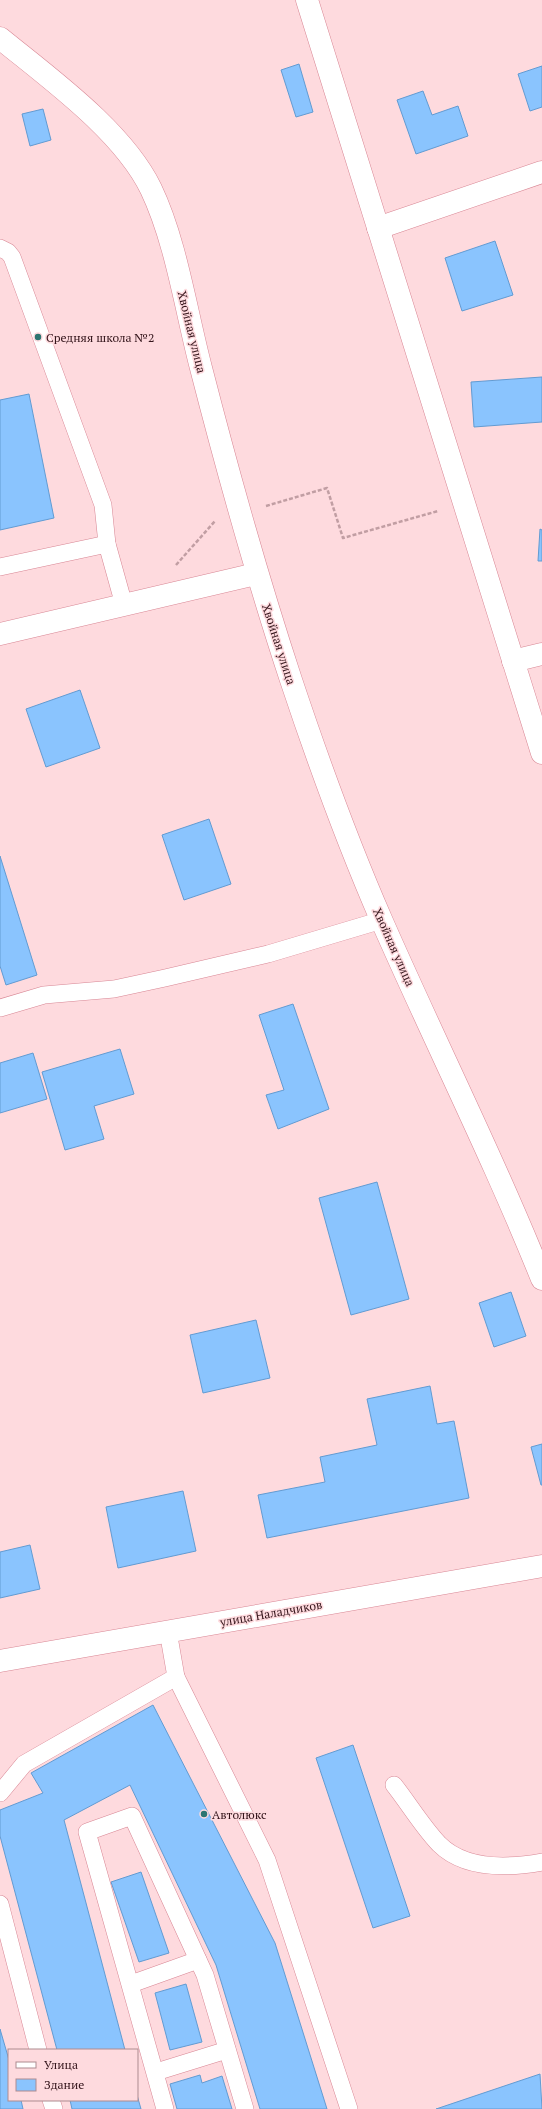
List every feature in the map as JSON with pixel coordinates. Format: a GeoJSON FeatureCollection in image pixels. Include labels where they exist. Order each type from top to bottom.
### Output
{"type":"FeatureCollection","features":[{"type":"Feature","properties":{"kind":"street"},"geometry":{"type":"LineString","coordinates":[[308,0],[512,661],[542,753]]}},
{"type":"Feature","properties":{"kind":"street","name":"Хвойная улица"},"geometry":{"type":"LineString","coordinates":[[0,38],[71,96],[99,123],[132,158],[150,187],[162,216],[173,254],[256,574],[306,723],[359,866],[382,920],[497,1172],[542,1279]]}},
{"type":"Feature","properties":{"kind":"street"},"geometry":{"type":"LineString","coordinates":[[378,228],[542,172]]}},
{"type":"Feature","properties":{"kind":"street"},"geometry":{"type":"LineString","coordinates":[[0,634],[256,574]]}},
{"type":"Feature","properties":{"kind":"street"},"geometry":{"type":"LineString","coordinates":[[512,661],[542,654]]}},
{"type":"Feature","properties":{"kind":"street","name":"улица Наладчиков"},"geometry":{"type":"LineString","coordinates":[[0,1661],[542,1566]]}},
{"type":"Feature","properties":{"kind":"lane"},"geometry":{"type":"LineString","coordinates":[[0,248],[8,252],[12,257],[103,505],[107,544],[124,605]]}},
{"type":"Feature","properties":{"kind":"lane"},"geometry":{"type":"LineString","coordinates":[[0,567],[107,544]]}},
{"type":"Feature","properties":{"kind":"lane"},"geometry":{"type":"LineString","coordinates":[[0,1008],[44,994],[114,989],[165,978],[268,954],[382,920]]}},
{"type":"Feature","properties":{"kind":"lane"},"geometry":{"type":"LineString","coordinates":[[168,1631],[176,1677],[266,1860],[349,2109]]}},
{"type":"Feature","properties":{"kind":"lane"},"geometry":{"type":"LineString","coordinates":[[0,1793],[24,1764],[176,1677]]}},
{"type":"Feature","properties":{"kind":"lane"},"geometry":{"type":"LineString","coordinates":[[394,1785],[440,1844],[460,1858],[484,1865],[521,1866],[542,1862]]}},
{"type":"Feature","properties":{"kind":"lane"},"geometry":{"type":"LineString","coordinates":[[165,2109],[156,2072],[87,1832],[132,1816],[205,1974],[245,2109]]}},
{"type":"Feature","properties":{"kind":"lane"},"geometry":{"type":"LineString","coordinates":[[0,1904],[38,2049]]}},
{"type":"Feature","properties":{"kind":"lane"},"geometry":{"type":"LineString","coordinates":[[131,1984],[198,1960]]}},
{"type":"Feature","properties":{"kind":"lane"},"geometry":{"type":"LineString","coordinates":[[156,2072],[227,2050]]}},
{"type":"Feature","properties":{"kind":"path"},"geometry":{"type":"LineString","coordinates":[[172,570],[214,521],[327,488],[343,538],[464,504]]}},
{"type":"Feature","properties":{"kind":"building"},"geometry":{"type":"Polygon","coordinates":[[[299,64],[313,112],[296,117],[281,70],[299,64]]]}},
{"type":"Feature","properties":{"kind":"building"},"geometry":{"type":"Polygon","coordinates":[[[542,66],[542,107],[530,111],[518,74],[542,66]]]}},
{"type":"Feature","properties":{"kind":"building"},"geometry":{"type":"Polygon","coordinates":[[[423,91],[432,115],[458,106],[468,136],[416,154],[397,100],[423,91]]]}},
{"type":"Feature","properties":{"kind":"building"},"geometry":{"type":"Polygon","coordinates":[[[43,109],[51,140],[30,146],[22,114],[43,109]]]}},
{"type":"Feature","properties":{"kind":"building"},"geometry":{"type":"Polygon","coordinates":[[[495,241],[513,295],[462,311],[445,258],[495,241]]]}},
{"type":"Feature","properties":{"kind":"building"},"geometry":{"type":"Polygon","coordinates":[[[542,377],[542,422],[474,427],[471,382],[542,377]]]}},
{"type":"Feature","properties":{"kind":"building"},"geometry":{"type":"Polygon","coordinates":[[[29,394],[54,518],[0,530],[0,400],[29,394]]]}},
{"type":"Feature","properties":{"kind":"building"},"geometry":{"type":"Polygon","coordinates":[[[540,529],[542,530],[542,561],[538,561],[540,529]]]}},
{"type":"Feature","properties":{"kind":"building"},"geometry":{"type":"Polygon","coordinates":[[[80,690],[100,748],[46,767],[26,709],[80,690]]]}},
{"type":"Feature","properties":{"kind":"building"},"geometry":{"type":"Polygon","coordinates":[[[209,819],[231,884],[184,900],[162,835],[209,819]]]}},
{"type":"Feature","properties":{"kind":"building"},"geometry":{"type":"Polygon","coordinates":[[[0,856],[37,975],[6,985],[0,966],[0,856]]]}},
{"type":"Feature","properties":{"kind":"building"},"geometry":{"type":"Polygon","coordinates":[[[293,1004],[329,1109],[278,1129],[266,1095],[284,1090],[259,1015],[293,1004]]]}},
{"type":"Feature","properties":{"kind":"building"},"geometry":{"type":"Polygon","coordinates":[[[120,1049],[134,1094],[94,1106],[104,1139],[65,1150],[42,1072],[120,1049]]]}},
{"type":"Feature","properties":{"kind":"building"},"geometry":{"type":"Polygon","coordinates":[[[33,1053],[47,1099],[0,1113],[0,1063],[33,1053]]]}},
{"type":"Feature","properties":{"kind":"building"},"geometry":{"type":"Polygon","coordinates":[[[377,1182],[409,1299],[351,1315],[319,1198],[377,1182]]]}},
{"type":"Feature","properties":{"kind":"building"},"geometry":{"type":"Polygon","coordinates":[[[511,1292],[526,1336],[494,1347],[479,1303],[511,1292]]]}},
{"type":"Feature","properties":{"kind":"building"},"geometry":{"type":"Polygon","coordinates":[[[256,1320],[270,1378],[203,1393],[190,1335],[256,1320]]]}},
{"type":"Feature","properties":{"kind":"building"},"geometry":{"type":"Polygon","coordinates":[[[430,1386],[437,1424],[454,1421],[469,1498],[267,1538],[258,1495],[325,1482],[320,1457],[377,1445],[367,1399],[430,1386]]]}},
{"type":"Feature","properties":{"kind":"building"},"geometry":{"type":"Polygon","coordinates":[[[542,1444],[542,1485],[541,1485],[531,1447],[542,1444]]]}},
{"type":"Feature","properties":{"kind":"building"},"geometry":{"type":"Polygon","coordinates":[[[183,1491],[196,1551],[118,1568],[106,1507],[183,1491]]]}},
{"type":"Feature","properties":{"kind":"building"},"geometry":{"type":"Polygon","coordinates":[[[30,1545],[40,1589],[0,1598],[0,1552],[30,1545]]]}},
{"type":"Feature","properties":{"kind":"building"},"geometry":{"type":"Polygon","coordinates":[[[153,1705],[275,1943],[327,2109],[260,2109],[216,1965],[130,1785],[64,1820],[125,2049],[57,2049],[0,1836],[0,1810],[43,1793],[31,1773],[153,1705]]]}},
{"type":"Feature","properties":{"kind":"building"},"geometry":{"type":"Polygon","coordinates":[[[353,1745],[410,1916],[373,1928],[316,1758],[353,1745]]]}},
{"type":"Feature","properties":{"kind":"building"},"geometry":{"type":"Polygon","coordinates":[[[141,1872],[169,1953],[139,1962],[111,1882],[141,1872]]]}},
{"type":"Feature","properties":{"kind":"building"},"geometry":{"type":"Polygon","coordinates":[[[186,1984],[202,2042],[170,2050],[155,1993],[186,1984]]]}},
{"type":"Feature","properties":{"kind":"building"},"geometry":{"type":"Polygon","coordinates":[[[0,2029],[8,2057],[8,2101],[21,2101],[23,2109],[0,2109],[0,2029]]]}},
{"type":"Feature","properties":{"kind":"building"},"geometry":{"type":"Polygon","coordinates":[[[540,2074],[542,2109],[436,2109],[540,2074]]]}},
{"type":"Feature","properties":{"kind":"building"},"geometry":{"type":"Polygon","coordinates":[[[200,2075],[202,2083],[222,2076],[232,2109],[177,2109],[170,2084],[200,2075]]]}},
{"type":"Feature","properties":{"kind":"building"},"geometry":{"type":"Polygon","coordinates":[[[138,2098],[141,2109],[72,2109],[70,2101],[138,2101],[138,2098]]]}},
{"type":"Feature","properties":{"kind":"place","name":"Средняя школа №2"},"geometry":{"type":"Point","coordinates":[38,337]}},
{"type":"Feature","properties":{"kind":"place","name":"Автолюкс"},"geometry":{"type":"Point","coordinates":[204,1814]}}]}
